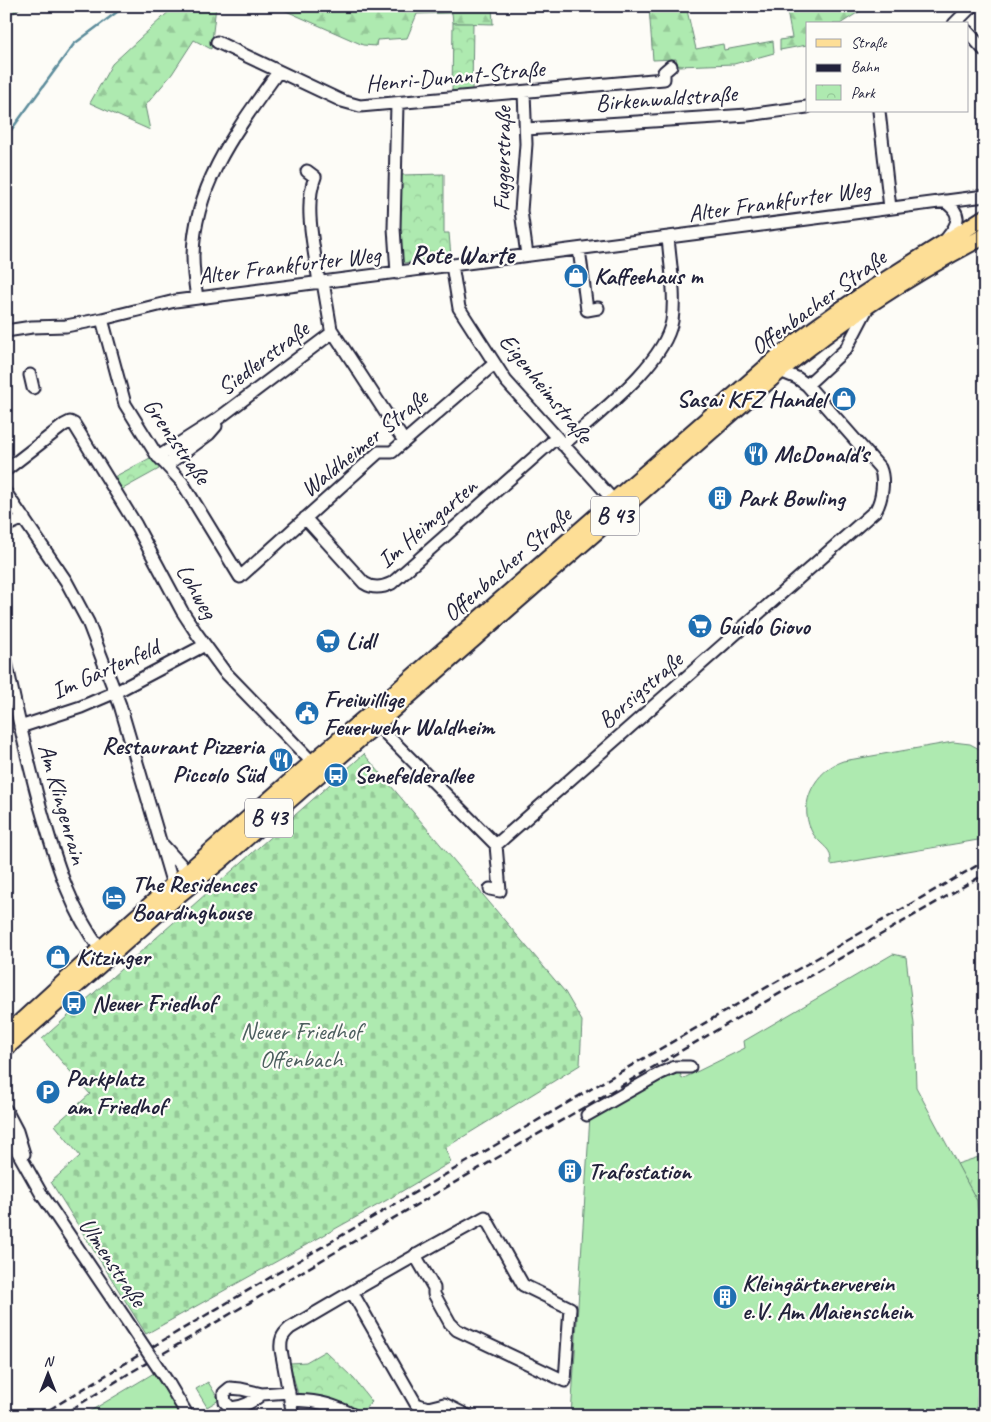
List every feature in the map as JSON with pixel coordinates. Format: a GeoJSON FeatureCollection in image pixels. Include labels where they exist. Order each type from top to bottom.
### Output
{"type":"FeatureCollection","features":[{"type":"Feature","properties":{"kind":"main road","name":"Offenbacher Straße"},"geometry":{"type":"LineString","coordinates":[[374,719],[614,501],[747,383],[801,338],[858,297],[985,217]]}},
{"type":"Feature","properties":{"kind":"main road","name":"Offenbacher Straße"},"geometry":{"type":"LineString","coordinates":[[353,737],[818,340],[870,305],[985,236]]}},
{"type":"Feature","properties":{"kind":"main road","name":"B 43"},"geometry":{"type":"LineString","coordinates":[[6,1035],[100,949],[177,890],[313,763],[353,737]]}},
{"type":"Feature","properties":{"kind":"main road","name":"B 43"},"geometry":{"type":"LineString","coordinates":[[192,876],[210,870],[353,737]]}},
{"type":"Feature","properties":{"kind":"main road"},"geometry":{"type":"LineString","coordinates":[[6,1048],[177,890]]}},
{"type":"Feature","properties":{"kind":"street"},"geometry":{"type":"LineString","coordinates":[[959,22],[972,6]]}},
{"type":"Feature","properties":{"kind":"street"},"geometry":{"type":"LineString","coordinates":[[968,33],[985,52]]}},
{"type":"Feature","properties":{"kind":"street","name":"Henri-Dunant-Straße"},"geometry":{"type":"LineString","coordinates":[[217,42],[278,72],[353,105],[364,106],[664,79],[664,72],[671,66]]}},
{"type":"Feature","properties":{"kind":"street"},"geometry":{"type":"LineString","coordinates":[[197,298],[193,268],[194,241],[198,218],[207,189],[228,144],[278,72]]}},
{"type":"Feature","properties":{"kind":"street","name":"Fuggerstraße"},"geometry":{"type":"LineString","coordinates":[[524,92],[526,154],[521,204],[527,256]]}},
{"type":"Feature","properties":{"kind":"street"},"geometry":{"type":"LineString","coordinates":[[396,272],[394,228],[397,104]]}},
{"type":"Feature","properties":{"kind":"street","name":"Birkenwaldstraße"},"geometry":{"type":"LineString","coordinates":[[526,129],[748,115],[806,107]]}},
{"type":"Feature","properties":{"kind":"street"},"geometry":{"type":"LineString","coordinates":[[879,112],[890,208]]}},
{"type":"Feature","properties":{"kind":"street"},"geometry":{"type":"LineString","coordinates":[[307,171],[315,177],[311,192],[310,211],[329,324],[404,441]]}},
{"type":"Feature","properties":{"kind":"street","name":"Alter Frankfurter Weg"},"geometry":{"type":"LineString","coordinates":[[6,331],[32,327],[58,328],[164,303],[197,298],[985,196]]}},
{"type":"Feature","properties":{"kind":"street"},"geometry":{"type":"LineString","coordinates":[[943,244],[955,227],[958,219],[954,209],[944,201]]}},
{"type":"Feature","properties":{"kind":"street","name":"Im Heimgarten"},"geometry":{"type":"LineString","coordinates":[[305,518],[364,583],[372,587],[384,587],[392,584],[638,377],[653,360],[664,343],[671,326],[673,309],[668,237]]}},
{"type":"Feature","properties":{"kind":"street"},"geometry":{"type":"LineString","coordinates":[[579,249],[588,310],[598,308]]}},
{"type":"Feature","properties":{"kind":"street","name":"Eigenheimstraße"},"geometry":{"type":"LineString","coordinates":[[452,265],[459,308],[494,364],[506,381],[614,501]]}},
{"type":"Feature","properties":{"kind":"street"},"geometry":{"type":"LineString","coordinates":[[807,385],[846,349],[870,305]]}},
{"type":"Feature","properties":{"kind":"street","name":"Grenzstraße"},"geometry":{"type":"LineString","coordinates":[[102,319],[125,404],[158,457],[182,482],[240,577]]}},
{"type":"Feature","properties":{"kind":"street","name":"Siedlerstraße"},"geometry":{"type":"LineString","coordinates":[[158,457],[219,418],[333,332]]}},
{"type":"Feature","properties":{"kind":"street","name":"Waldheimer Straße"},"geometry":{"type":"LineString","coordinates":[[240,577],[380,452],[392,452],[494,364]]}},
{"type":"Feature","properties":{"kind":"street","name":"Borsigstraße"},"geometry":{"type":"LineString","coordinates":[[496,845],[876,510],[879,505],[883,478],[880,468],[807,385],[797,378],[780,371]]}},
{"type":"Feature","properties":{"kind":"street"},"geometry":{"type":"LineString","coordinates":[[30,375],[33,388]]}},
{"type":"Feature","properties":{"kind":"street","name":"Siedlerstraße"},"geometry":{"type":"LineString","coordinates":[[167,465],[213,430],[219,418]]}},
{"type":"Feature","properties":{"kind":"street","name":"Lohweg"},"geometry":{"type":"LineString","coordinates":[[6,470],[64,425],[70,422],[76,427],[136,525],[182,611],[205,645],[224,671],[313,763]]}},
{"type":"Feature","properties":{"kind":"street"},"geometry":{"type":"LineString","coordinates":[[6,493],[61,574],[80,606],[116,692],[177,890]]}},
{"type":"Feature","properties":{"kind":"street"},"geometry":{"type":"LineString","coordinates":[[6,526],[24,518]]}},
{"type":"Feature","properties":{"kind":"street","name":"Im Gartenfeld"},"geometry":{"type":"LineString","coordinates":[[20,727],[81,707],[116,692],[205,645]]}},
{"type":"Feature","properties":{"kind":"street","name":"Am Klingenrain"},"geometry":{"type":"LineString","coordinates":[[6,662],[40,809],[57,865],[70,898],[100,949]]}},
{"type":"Feature","properties":{"kind":"street"},"geometry":{"type":"LineString","coordinates":[[374,719],[496,845],[500,891],[490,889]]}},
{"type":"Feature","properties":{"kind":"street"},"geometry":{"type":"LineString","coordinates":[[162,844],[192,876]]}},
{"type":"Feature","properties":{"kind":"street"},"geometry":{"type":"LineString","coordinates":[[587,1115],[661,1073],[675,1067],[690,1067]]}},
{"type":"Feature","properties":{"kind":"street"},"geometry":{"type":"LineString","coordinates":[[6,1110],[17,1131],[27,1165]]}},
{"type":"Feature","properties":{"kind":"street","name":"Ulmenstraße"},"geometry":{"type":"LineString","coordinates":[[6,1131],[27,1165],[42,1195],[188,1416]]}},
{"type":"Feature","properties":{"kind":"street"},"geometry":{"type":"LineString","coordinates":[[293,1416],[281,1350],[282,1338],[290,1328],[415,1256],[485,1217],[523,1285],[570,1308],[566,1381],[457,1330],[450,1323],[434,1294],[434,1288],[415,1256]]}},
{"type":"Feature","properties":{"kind":"street"},"geometry":{"type":"LineString","coordinates":[[352,1292],[416,1404],[428,1408],[444,1404],[468,1416]]}},
{"type":"Feature","properties":{"kind":"street"},"geometry":{"type":"LineString","coordinates":[[262,1394],[327,1404],[356,1416]]}},
{"type":"Feature","properties":{"kind":"green space"},"geometry":{"type":"Polygon","coordinates":[[[6,6],[23,6],[7,18],[6,6]]]}},
{"type":"Feature","properties":{"kind":"green space"},"geometry":{"type":"Polygon","coordinates":[[[175,6],[216,6],[211,49],[194,40],[172,74],[145,106],[150,130],[90,103],[112,64],[175,6]]]}},
{"type":"Feature","properties":{"kind":"green space"},"geometry":{"type":"Polygon","coordinates":[[[275,6],[492,6],[493,24],[453,23],[452,13],[417,14],[407,38],[377,40],[376,46],[363,45],[275,6]]]}},
{"type":"Feature","properties":{"kind":"green space"},"geometry":{"type":"Polygon","coordinates":[[[599,6],[686,6],[696,49],[723,44],[724,50],[773,41],[774,53],[734,64],[678,66],[676,59],[653,60],[649,8],[599,10],[599,6]]]}},
{"type":"Feature","properties":{"kind":"green space"},"geometry":{"type":"Polygon","coordinates":[[[786,6],[868,6],[843,22],[806,22],[806,45],[780,50],[780,40],[792,38],[786,6]]]}},
{"type":"Feature","properties":{"kind":"green space"},"geometry":{"type":"Polygon","coordinates":[[[453,23],[473,23],[472,91],[452,93],[453,23]]]}},
{"type":"Feature","properties":{"kind":"green space"},"geometry":{"type":"Polygon","coordinates":[[[444,174],[444,233],[449,233],[451,257],[403,263],[399,222],[401,175],[444,174]]]}},
{"type":"Feature","properties":{"kind":"green space"},"geometry":{"type":"Polygon","coordinates":[[[152,457],[159,469],[121,490],[114,477],[152,457]]]}},
{"type":"Feature","properties":{"kind":"green space"},"geometry":{"type":"Polygon","coordinates":[[[953,742],[970,744],[985,752],[984,839],[831,865],[829,852],[811,830],[808,819],[808,798],[818,779],[833,765],[843,761],[953,742]]]}},
{"type":"Feature","properties":{"kind":"green space","name":"Neuer Friedhof Offenbach"},"geometry":{"type":"Polygon","coordinates":[[[364,754],[565,992],[582,1021],[580,1065],[445,1148],[451,1162],[387,1200],[146,1334],[51,1182],[80,1156],[55,1125],[90,1094],[42,1039],[364,754]]]}},
{"type":"Feature","properties":{"kind":"green space"},"geometry":{"type":"Polygon","coordinates":[[[893,954],[906,957],[914,1024],[916,1087],[977,1201],[983,1319],[976,1416],[571,1416],[590,1116],[672,1070],[680,1073],[682,1079],[745,1048],[744,1041],[893,954]]]}},
{"type":"Feature","properties":{"kind":"green space"},"geometry":{"type":"Polygon","coordinates":[[[985,1155],[985,1207],[978,1209],[977,1201],[957,1164],[985,1155]]]}},
{"type":"Feature","properties":{"kind":"green space"},"geometry":{"type":"Polygon","coordinates":[[[325,1351],[354,1379],[372,1402],[359,1414],[298,1395],[290,1363],[306,1362],[325,1351]]]}},
{"type":"Feature","properties":{"kind":"green space"},"geometry":{"type":"Polygon","coordinates":[[[154,1373],[182,1416],[82,1416],[154,1373]]]}},
{"type":"Feature","properties":{"kind":"green space"},"geometry":{"type":"Polygon","coordinates":[[[208,1382],[219,1400],[207,1407],[196,1389],[208,1382]]]}},
{"type":"Feature","properties":{"kind":"waterway"},"geometry":{"type":"LineString","coordinates":[[6,137],[74,44],[125,6]]}},
{"type":"Feature","properties":{"kind":"railway"},"geometry":{"type":"LineString","coordinates":[[39,1416],[162,1341],[608,1079],[985,861]]}},
{"type":"Feature","properties":{"kind":"railway"},"geometry":{"type":"LineString","coordinates":[[61,1416],[128,1374],[368,1233],[985,874]]}},
{"type":"Feature","properties":{"kind":"place","name":"Kaffeehaus m"},"geometry":{"type":"Point","coordinates":[576,276]}},
{"type":"Feature","properties":{"kind":"place","name":"Sasai KFZ Handel"},"geometry":{"type":"Point","coordinates":[844,399]}},
{"type":"Feature","properties":{"kind":"place","name":"McDonald's"},"geometry":{"type":"Point","coordinates":[756,454]}},
{"type":"Feature","properties":{"kind":"place","name":"Park Bowling"},"geometry":{"type":"Point","coordinates":[720,498]}},
{"type":"Feature","properties":{"kind":"place","name":"Guido Giovo"},"geometry":{"type":"Point","coordinates":[700,626]}},
{"type":"Feature","properties":{"kind":"place","name":"Lidl"},"geometry":{"type":"Point","coordinates":[328,641]}},
{"type":"Feature","properties":{"kind":"place","name":"Freiwillige Feuerwehr Waldheim"},"geometry":{"type":"Point","coordinates":[307,713]}},
{"type":"Feature","properties":{"kind":"place","name":"Restaurant Pizzeria Piccolo Süd"},"geometry":{"type":"Point","coordinates":[281,760]}},
{"type":"Feature","properties":{"kind":"place","name":"Senefelderallee"},"geometry":{"type":"Point","coordinates":[336,775]}},
{"type":"Feature","properties":{"kind":"place","name":"The Residences Boardinghouse"},"geometry":{"type":"Point","coordinates":[114,898]}},
{"type":"Feature","properties":{"kind":"place","name":"Kitzinger"},"geometry":{"type":"Point","coordinates":[58,957]}},
{"type":"Feature","properties":{"kind":"place","name":"Neuer Friedhof"},"geometry":{"type":"Point","coordinates":[74,1003]}},
{"type":"Feature","properties":{"kind":"place","name":"Parkplatz am Friedhof"},"geometry":{"type":"Point","coordinates":[48,1092]}},
{"type":"Feature","properties":{"kind":"place","name":"Trafostation"},"geometry":{"type":"Point","coordinates":[570,1171]}},
{"type":"Feature","properties":{"kind":"place","name":"Kleingärtnerverein e.V. Am Maienschein"},"geometry":{"type":"Point","coordinates":[725,1297]}},
{"type":"Feature","properties":{"kind":"district","name":"Rote Warte"},"geometry":{"type":"Point","coordinates":[462,254]}}]}
